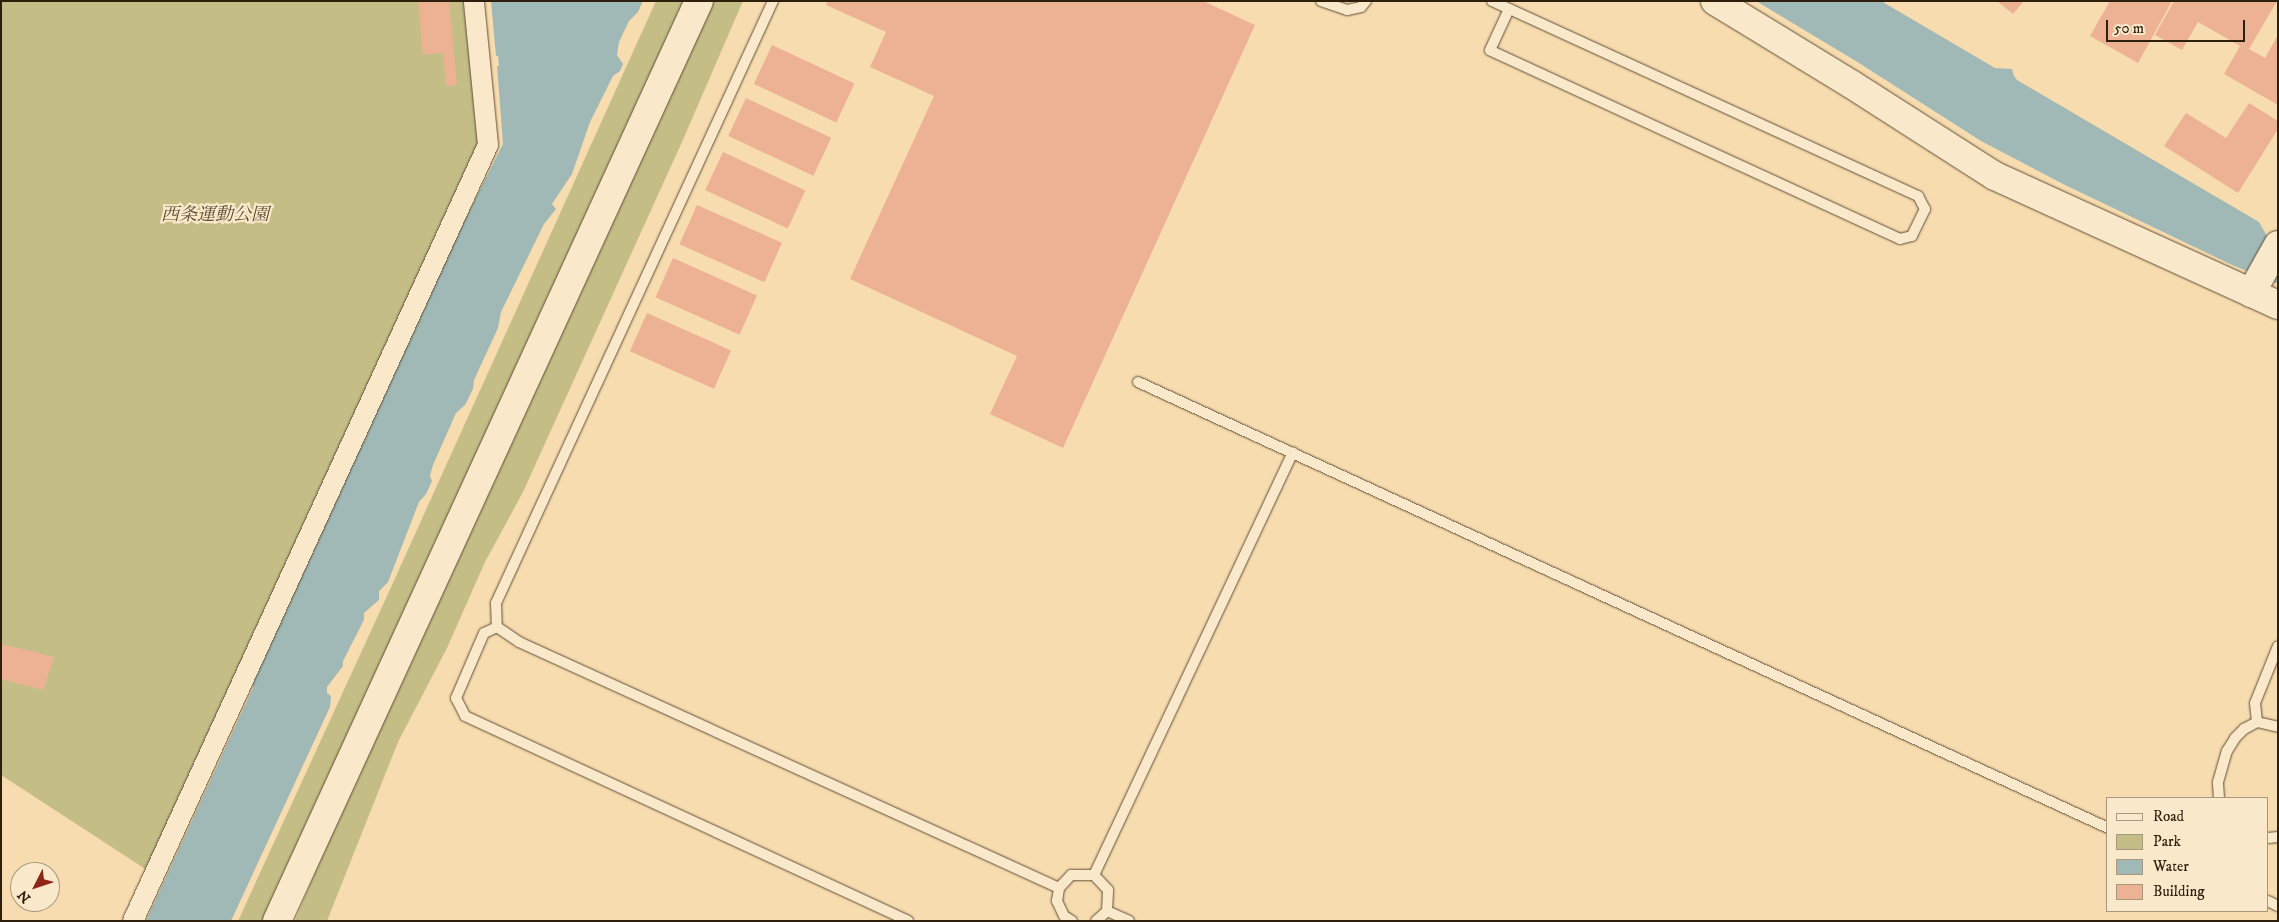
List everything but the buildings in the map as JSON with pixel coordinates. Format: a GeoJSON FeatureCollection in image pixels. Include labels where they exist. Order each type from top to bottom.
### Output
{"type":"FeatureCollection","features":[{"type":"Feature","properties":{"kind":"street"},"geometry":{"type":"LineString","coordinates":[[132,921],[488,145],[474,1]]}},
{"type":"Feature","properties":{"kind":"street"},"geometry":{"type":"LineString","coordinates":[[277,921],[699,1]]}},
{"type":"Feature","properties":{"kind":"street"},"geometry":{"type":"LineString","coordinates":[[1715,1],[1851,84],[1995,176],[2254,287],[2278,305]]}},
{"type":"Feature","properties":{"kind":"street"},"geometry":{"type":"LineString","coordinates":[[2254,287],[2278,245]]}},
{"type":"Feature","properties":{"kind":"lane"},"geometry":{"type":"LineString","coordinates":[[497,627],[496,603],[773,1]]}},
{"type":"Feature","properties":{"kind":"lane"},"geometry":{"type":"LineString","coordinates":[[1321,1],[1347,10],[1360,7],[1366,1]]}},
{"type":"Feature","properties":{"kind":"lane"},"geometry":{"type":"LineString","coordinates":[[1492,1],[1918,196],[1925,209],[1912,236],[1900,239],[1490,50],[1509,9]]}},
{"type":"Feature","properties":{"kind":"lane"},"geometry":{"type":"LineString","coordinates":[[1138,382],[2106,827]]}},
{"type":"Feature","properties":{"kind":"lane"},"geometry":{"type":"LineString","coordinates":[[1094,875],[1293,453]]}},
{"type":"Feature","properties":{"kind":"lane"},"geometry":{"type":"LineString","coordinates":[[497,627],[519,642],[1059,888]]}},
{"type":"Feature","properties":{"kind":"lane"},"geometry":{"type":"LineString","coordinates":[[497,627],[484,633],[456,698],[465,716],[908,921]]}},
{"type":"Feature","properties":{"kind":"lane"},"geometry":{"type":"LineString","coordinates":[[2257,722],[2255,704],[2278,646]]}},
{"type":"Feature","properties":{"kind":"lane"},"geometry":{"type":"LineString","coordinates":[[2219,797],[2218,782],[2228,751],[2235,738],[2244,729],[2257,722],[2278,727]]}},
{"type":"Feature","properties":{"kind":"lane"},"geometry":{"type":"LineString","coordinates":[[1072,921],[1064,916],[1057,901],[1059,888],[1071,875],[1094,875],[1108,890],[1106,911],[1096,921]]}},
{"type":"Feature","properties":{"kind":"lane"},"geometry":{"type":"LineString","coordinates":[[1106,911],[1128,921]]}},
{"type":"Feature","properties":{"kind":"green space","name":"西条運動公園"},"geometry":{"type":"Polygon","coordinates":[[[1,1],[468,1],[482,144],[150,872],[1,775],[1,1]]]}},
{"type":"Feature","properties":{"kind":"green space"},"geometry":{"type":"Polygon","coordinates":[[[656,1],[689,1],[270,921],[238,921],[392,585],[656,1]]]}},
{"type":"Feature","properties":{"kind":"green space"},"geometry":{"type":"Polygon","coordinates":[[[709,1],[743,1],[682,142],[523,492],[485,562],[447,648],[398,742],[327,921],[295,921],[338,816],[709,1]]]}},
{"type":"Feature","properties":{"kind":"water"},"geometry":{"type":"Polygon","coordinates":[[[491,1],[643,1],[638,12],[629,21],[619,42],[617,55],[623,64],[620,71],[613,76],[590,122],[572,174],[552,204],[556,209],[544,224],[501,312],[498,328],[474,380],[473,389],[465,405],[456,413],[433,465],[430,476],[432,481],[426,494],[419,502],[388,582],[379,591],[379,600],[364,613],[364,620],[343,661],[343,666],[327,687],[327,693],[331,696],[330,707],[231,921],[146,921],[253,688],[252,683],[448,253],[503,144],[497,66],[499,66],[498,56],[496,56],[491,1]]]}},
{"type":"Feature","properties":{"kind":"water"},"geometry":{"type":"Polygon","coordinates":[[[1756,1],[1881,1],[1995,68],[2012,69],[2017,80],[2259,222],[2268,238],[2278,244],[2278,284],[2230,264],[2065,185],[1981,141],[1859,63],[1756,1]]]}}]}
